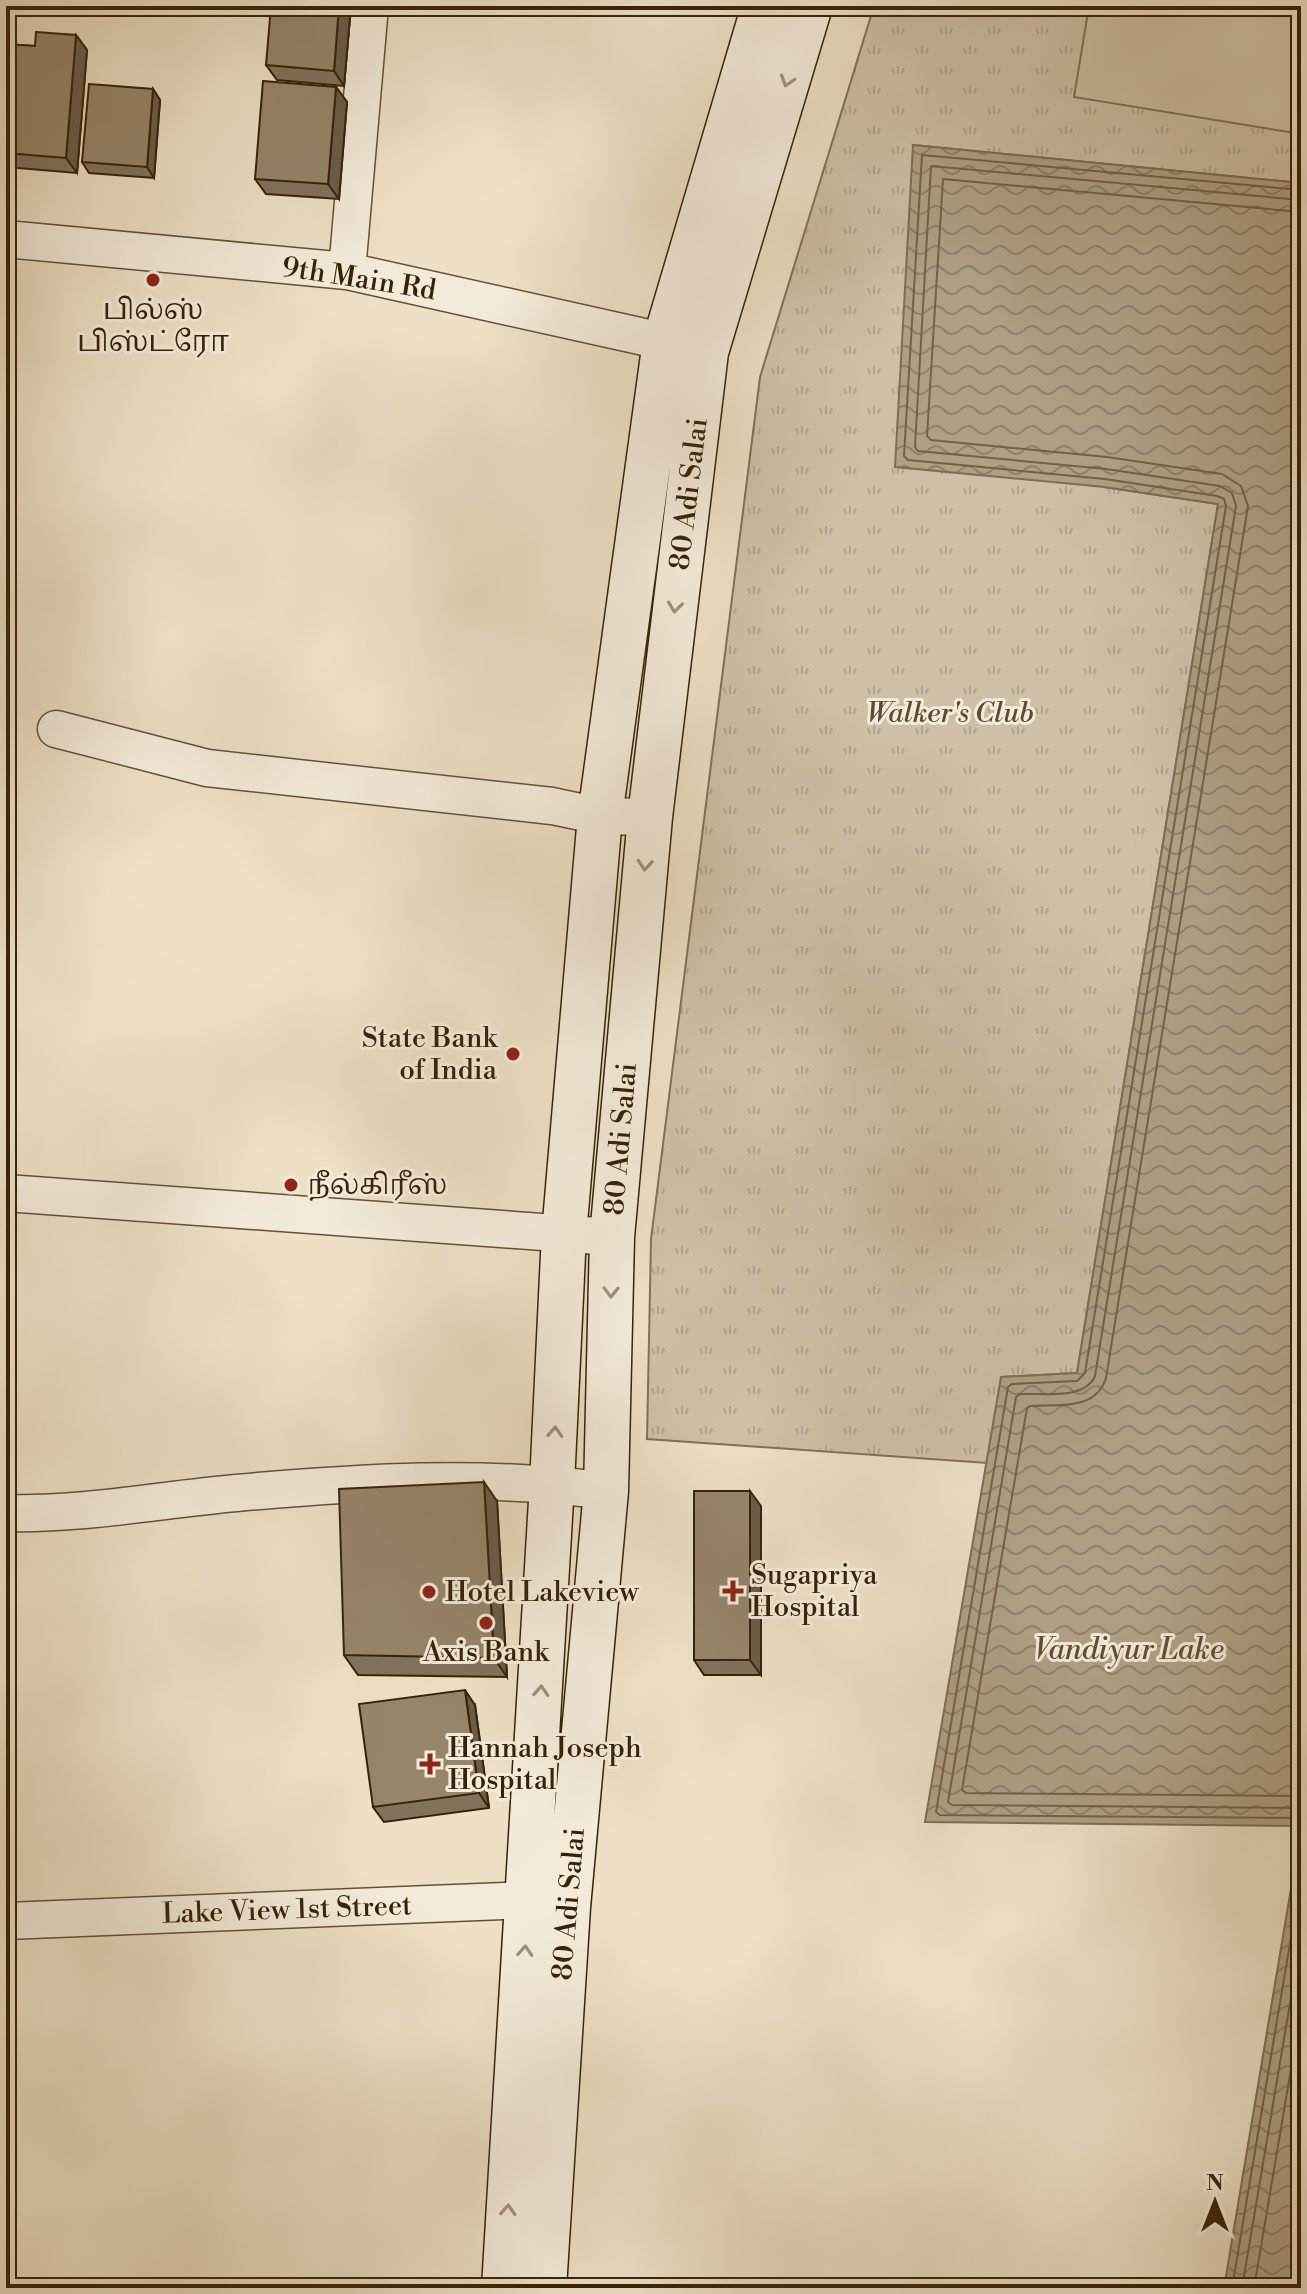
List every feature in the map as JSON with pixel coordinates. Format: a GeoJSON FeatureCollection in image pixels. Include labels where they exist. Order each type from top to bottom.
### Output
{"type":"FeatureCollection","features":[{"type":"Feature","properties":{"kind":"main road","name":"80 Adi Salai"},"geometry":{"type":"LineString","coordinates":[[544,2288],[552,1484],[564,1234],[600,816],[665,341],[764,6]]}},
{"type":"Feature","properties":{"kind":"main road","name":"80 Adi Salai"},"geometry":{"type":"LineString","coordinates":[[504,2288],[516,2065],[548,1904],[606,1491],[612,1237],[650,817],[706,352],[810,6]]}},
{"type":"Feature","properties":{"kind":"street"},"geometry":{"type":"LineString","coordinates":[[347,271],[370,6]]}},
{"type":"Feature","properties":{"kind":"street","name":"9th Main Rd"},"geometry":{"type":"LineString","coordinates":[[6,239],[347,271],[706,352]]}},
{"type":"Feature","properties":{"kind":"street"},"geometry":{"type":"LineString","coordinates":[[56,729],[207,768],[552,806],[600,816],[650,817]]}},
{"type":"Feature","properties":{"kind":"street"},"geometry":{"type":"LineString","coordinates":[[6,1193],[612,1237]]}},
{"type":"Feature","properties":{"kind":"street"},"geometry":{"type":"LineString","coordinates":[[6,1513],[49,1514],[237,1493],[428,1480],[552,1484],[606,1491]]}},
{"type":"Feature","properties":{"kind":"street","name":"Lake View 1st Street"},"geometry":{"type":"LineString","coordinates":[[6,1921],[548,1904]]}},
{"type":"Feature","properties":{"kind":"green space","name":"Walker's Club"},"geometry":{"type":"Polygon","coordinates":[[[874,6],[1301,6],[1301,183],[913,145],[1104,487],[1218,504],[1077,1373],[1002,1377],[987,1463],[647,1439],[651,1239],[760,377],[874,6]]]}},
{"type":"Feature","properties":{"kind":"green space"},"geometry":{"type":"Polygon","coordinates":[[[1089,6],[1301,6],[1301,134],[1074,97],[1089,6]]]}},
{"type":"Feature","properties":{"kind":"water","name":"Vandiyur Lake"},"geometry":{"type":"Polygon","coordinates":[[[913,145],[1301,183],[1301,1826],[925,1822],[1001,1377],[1077,1373],[1218,504],[1104,487],[895,467],[913,145]]]}},
{"type":"Feature","properties":{"kind":"water"},"geometry":{"type":"Polygon","coordinates":[[[1301,1829],[1301,2288],[1224,2288],[1301,1829]]]}},
{"type":"Feature","properties":{"kind":"building"},"geometry":{"type":"Polygon","coordinates":[[[271,6],[339,6],[334,71],[266,65],[271,6]]]}},
{"type":"Feature","properties":{"kind":"building"},"geometry":{"type":"Polygon","coordinates":[[[36,32],[76,35],[66,158],[6,153],[6,44],[35,46],[36,32]]]}},
{"type":"Feature","properties":{"kind":"building"},"geometry":{"type":"Polygon","coordinates":[[[263,81],[336,87],[328,184],[255,179],[263,81]]]}},
{"type":"Feature","properties":{"kind":"building"},"geometry":{"type":"Polygon","coordinates":[[[89,84],[153,89],[147,167],[82,162],[89,84]]]}},
{"type":"Feature","properties":{"kind":"building","name":"Hotel Lakeview"},"geometry":{"type":"Polygon","coordinates":[[[484,1482],[494,1658],[344,1655],[339,1489],[484,1482]]]}},
{"type":"Feature","properties":{"kind":"building","name":"Sugapriya Hospital"},"geometry":{"type":"Polygon","coordinates":[[[694,1491],[750,1491],[750,1660],[694,1660],[694,1491]]]}},
{"type":"Feature","properties":{"kind":"building","name":"Hannah Joseph Hospital"},"geometry":{"type":"Polygon","coordinates":[[[465,1690],[479,1793],[373,1807],[359,1704],[465,1690]]]}},
{"type":"Feature","properties":{"kind":"place","name":"பில்ஸ் பிஸ்ட்ரோ"},"geometry":{"type":"Point","coordinates":[153,280]}},
{"type":"Feature","properties":{"kind":"place","name":"State Bank of India"},"geometry":{"type":"Point","coordinates":[513,1054]}},
{"type":"Feature","properties":{"kind":"place","name":"நீல்கிரீஸ்"},"geometry":{"type":"Point","coordinates":[291,1185]}},
{"type":"Feature","properties":{"kind":"place","name":"Sugapriya Hospital"},"geometry":{"type":"Point","coordinates":[733,1591]}},
{"type":"Feature","properties":{"kind":"place","name":"Hotel Lakeview"},"geometry":{"type":"Point","coordinates":[429,1592]}},
{"type":"Feature","properties":{"kind":"place","name":"Axis Bank"},"geometry":{"type":"Point","coordinates":[486,1623]}},
{"type":"Feature","properties":{"kind":"place","name":"Hannah Joseph Hospital"},"geometry":{"type":"Point","coordinates":[430,1764]}}]}
